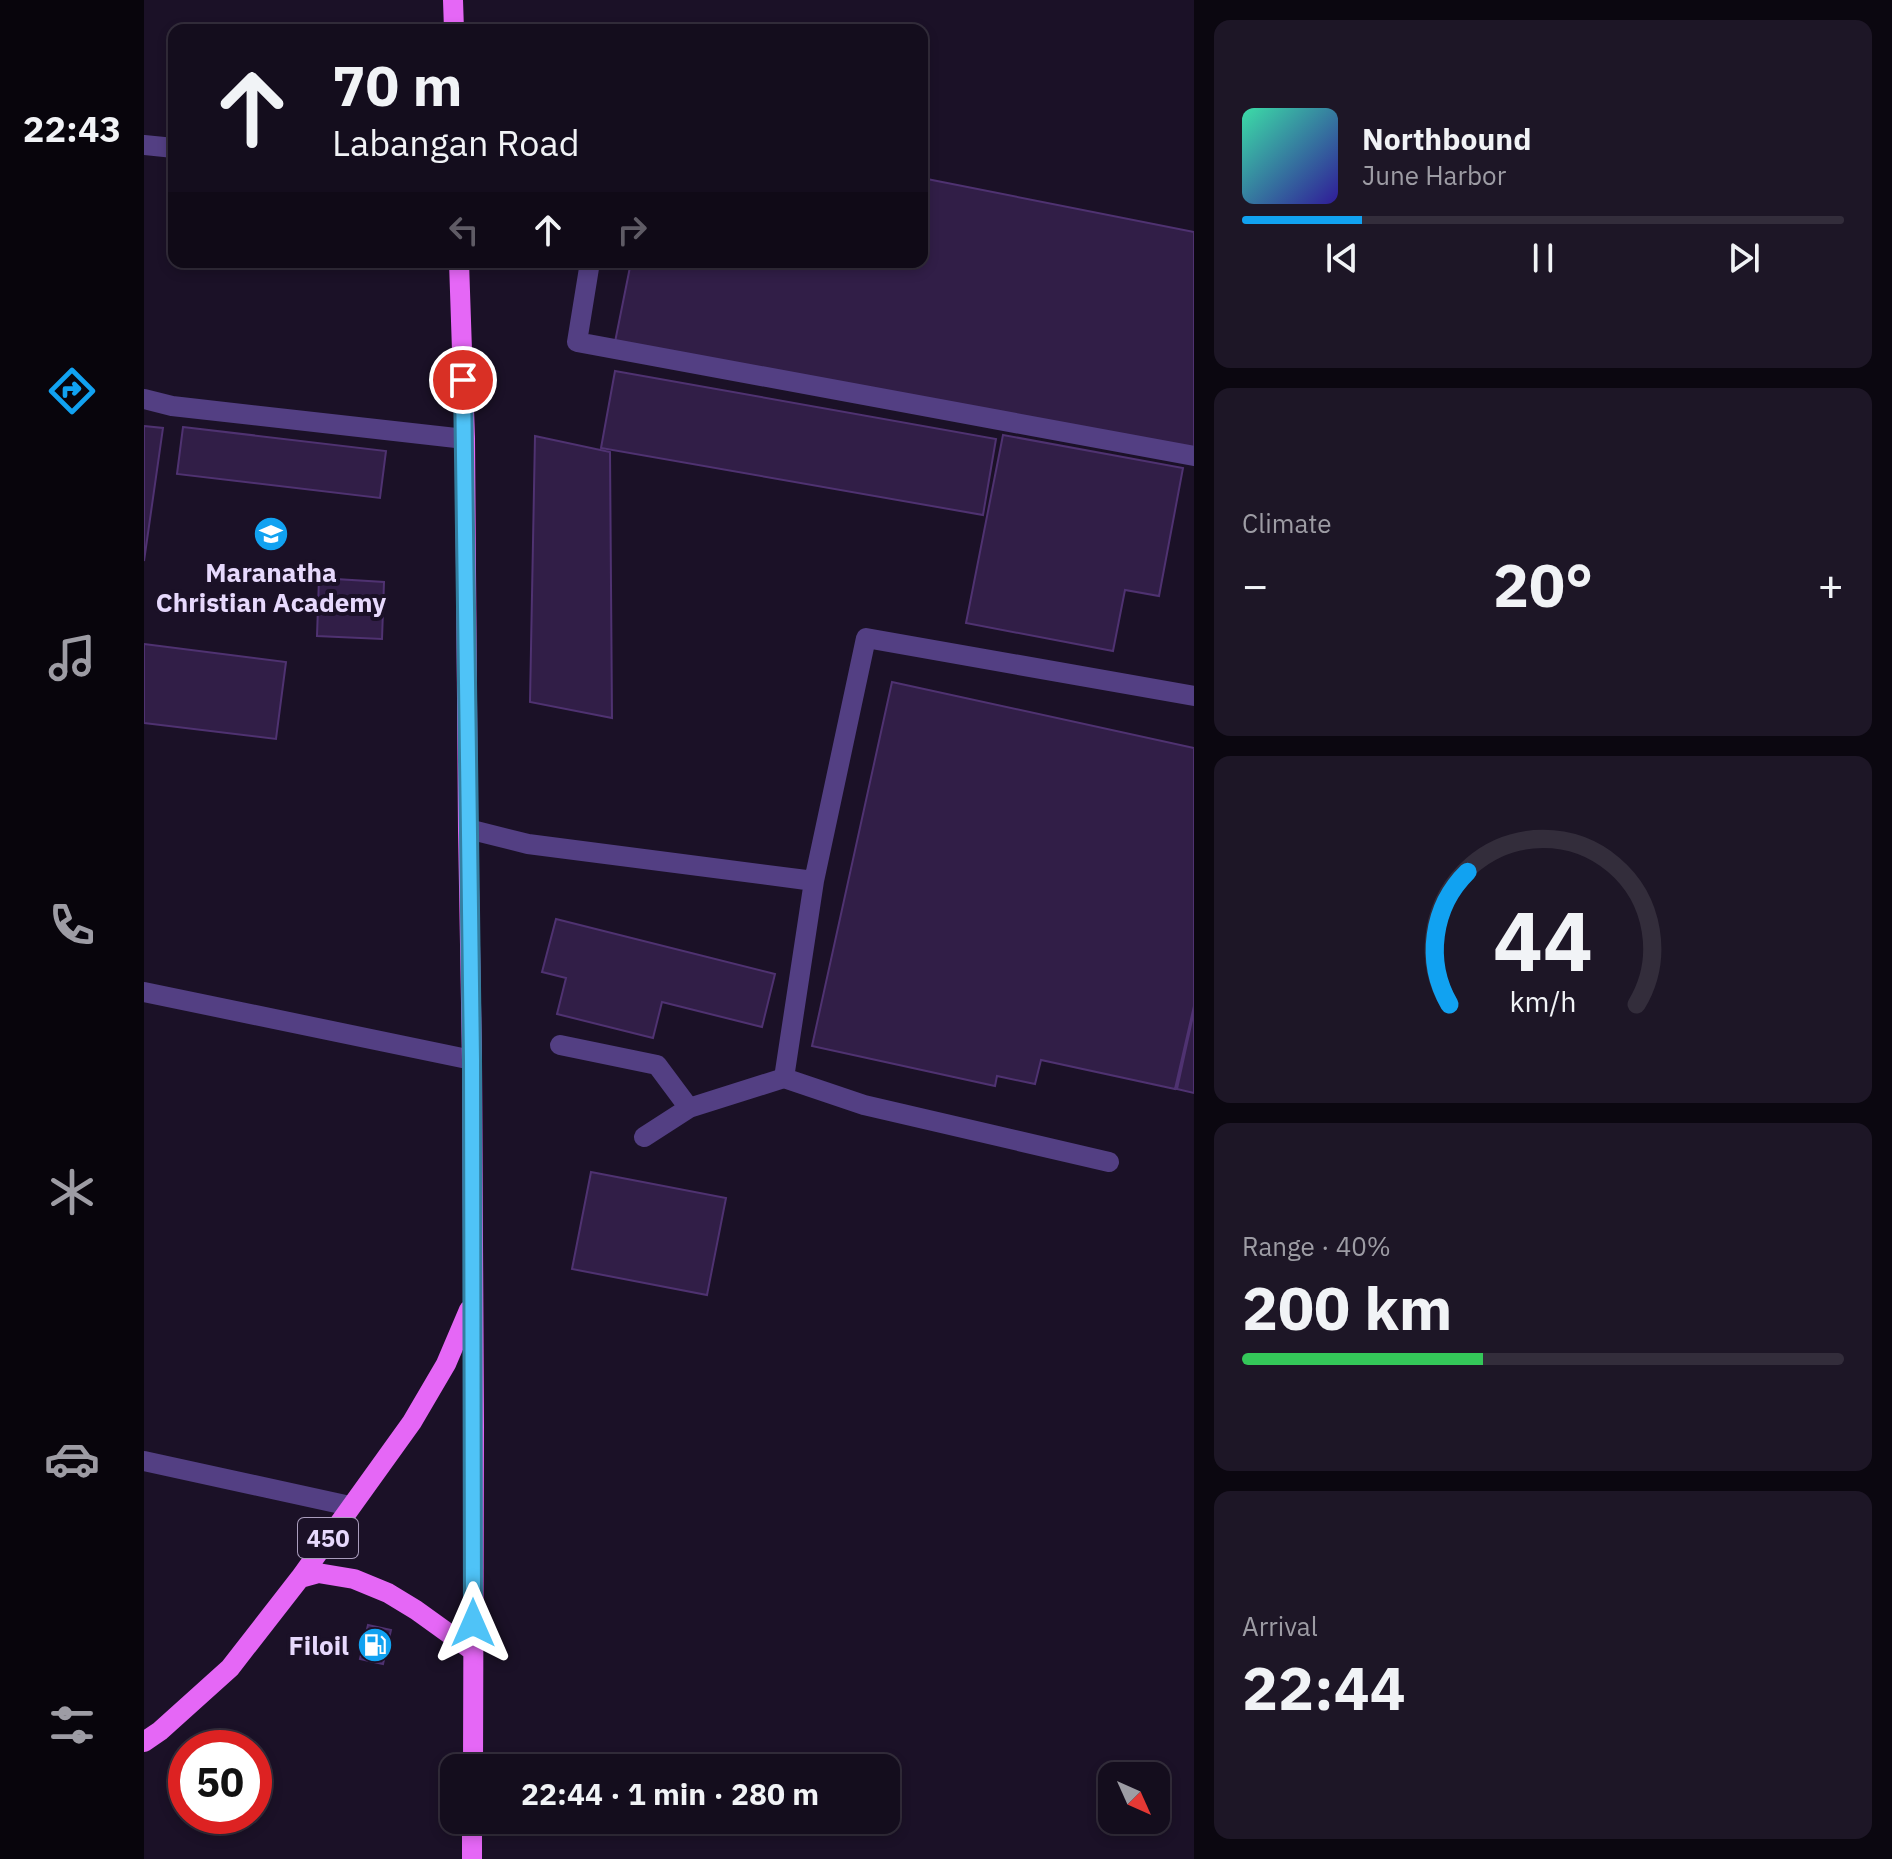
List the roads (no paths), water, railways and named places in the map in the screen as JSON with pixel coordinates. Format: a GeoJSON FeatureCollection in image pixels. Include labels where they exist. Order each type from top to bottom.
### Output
{"type":"FeatureCollection","features":[{"type":"Feature","properties":{"kind":"main road"},"geometry":{"type":"LineString","coordinates":[[453,0],[454,24]]}},
{"type":"Feature","properties":{"kind":"main road","name":"450"},"geometry":{"type":"LineString","coordinates":[[144,1742],[230,1668],[300,1578],[412,1422],[446,1364],[473,1303],[465,439],[459,268]]}},
{"type":"Feature","properties":{"kind":"main road"},"geometry":{"type":"LineString","coordinates":[[473,1303],[473,1754]]}},
{"type":"Feature","properties":{"kind":"main road"},"geometry":{"type":"LineString","coordinates":[[300,1578],[318,1573],[354,1579],[388,1593],[473,1651]]}},
{"type":"Feature","properties":{"kind":"main road"},"geometry":{"type":"LineString","coordinates":[[472,1834],[472,1859]]}},
{"type":"Feature","properties":{"kind":"street"},"geometry":{"type":"LineString","coordinates":[[144,145],[168,147]]}},
{"type":"Feature","properties":{"kind":"street"},"geometry":{"type":"LineString","coordinates":[[589,268],[577,342],[1194,456]]}},
{"type":"Feature","properties":{"kind":"street"},"geometry":{"type":"LineString","coordinates":[[144,399],[172,406],[465,439]]}},
{"type":"Feature","properties":{"kind":"street"},"geometry":{"type":"LineString","coordinates":[[784,1078],[814,881],[866,638],[1194,696]]}},
{"type":"Feature","properties":{"kind":"street"},"geometry":{"type":"LineString","coordinates":[[468,829],[528,844],[814,881]]}},
{"type":"Feature","properties":{"kind":"street"},"geometry":{"type":"LineString","coordinates":[[144,992],[472,1060]]}},
{"type":"Feature","properties":{"kind":"street"},"geometry":{"type":"LineString","coordinates":[[560,1045],[657,1065],[689,1108]]}},
{"type":"Feature","properties":{"kind":"street"},"geometry":{"type":"LineString","coordinates":[[644,1137],[689,1108],[784,1078],[864,1105],[1109,1162]]}},
{"type":"Feature","properties":{"kind":"street"},"geometry":{"type":"LineString","coordinates":[[144,1461],[350,1506]]}},
{"type":"Feature","properties":{"kind":"place","name":"Maranatha Christian Academy"},"geometry":{"type":"Point","coordinates":[271,534]}},
{"type":"Feature","properties":{"kind":"place","name":"Filoil"},"geometry":{"type":"Point","coordinates":[375,1645]}}]}
